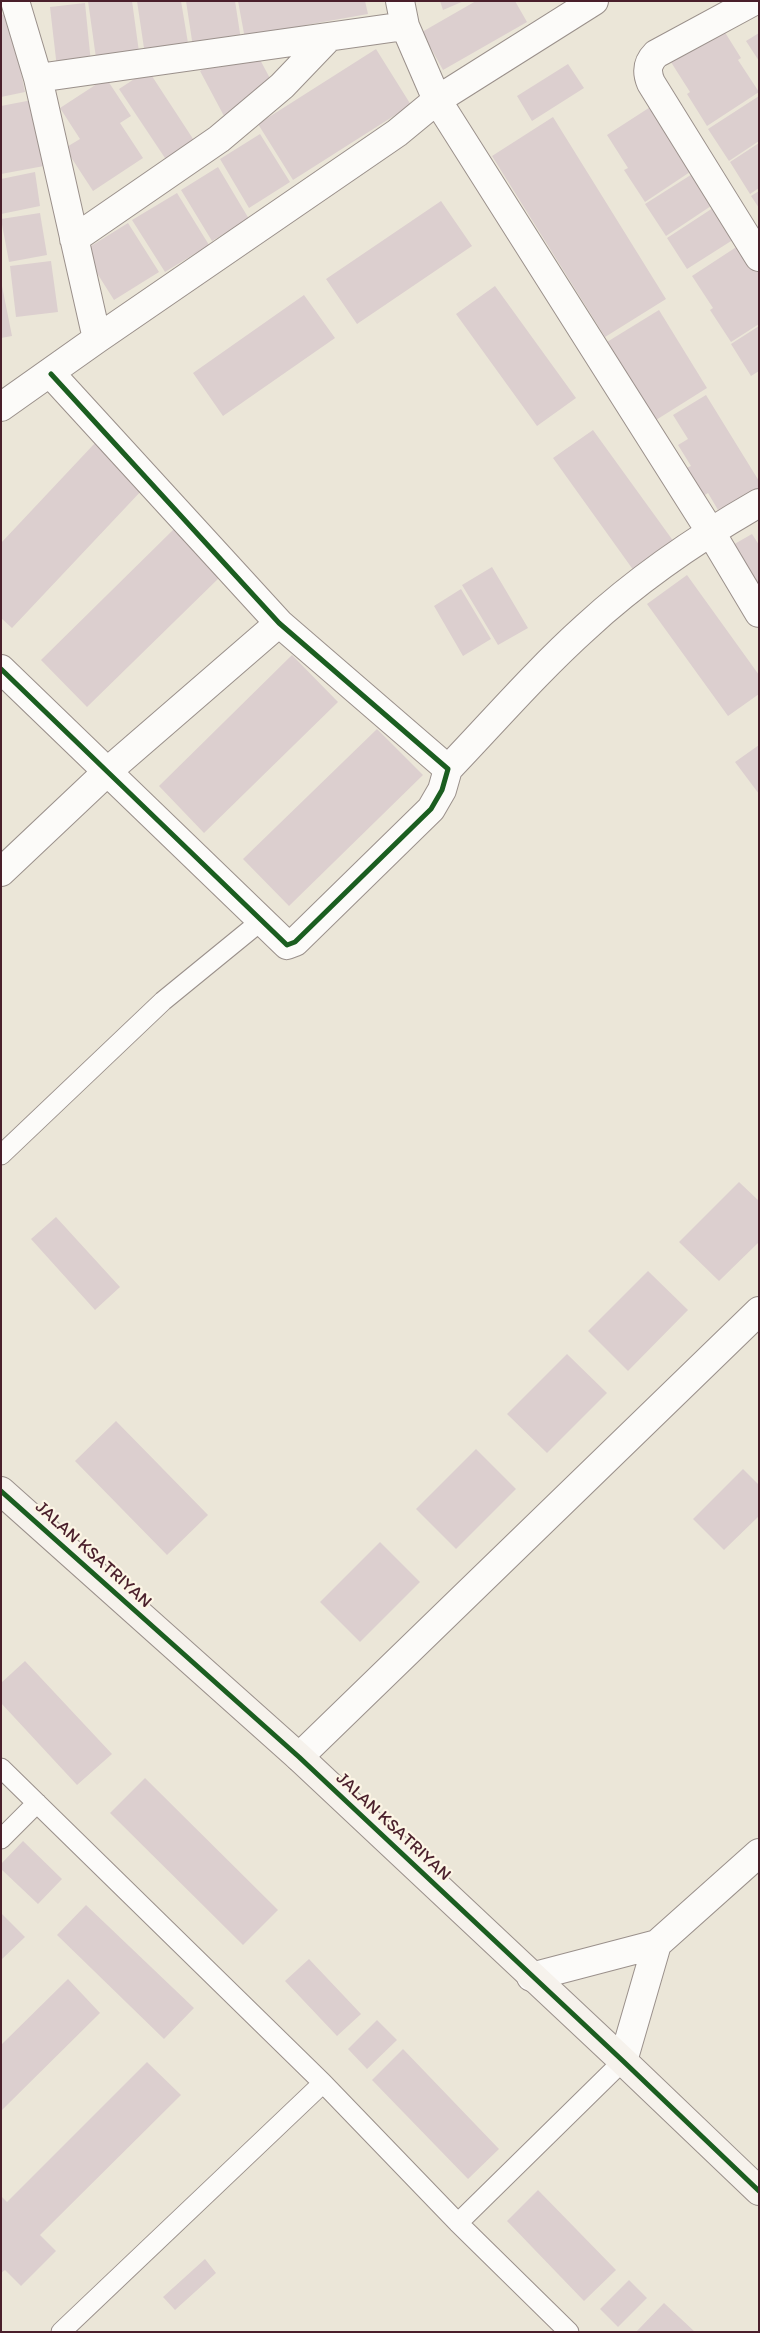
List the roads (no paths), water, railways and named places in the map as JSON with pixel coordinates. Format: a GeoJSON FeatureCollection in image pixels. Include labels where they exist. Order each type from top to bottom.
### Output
{"type":"FeatureCollection","features":[{"type":"Feature","properties":{"kind":"street"},"geometry":{"type":"LineString","coordinates":[[15,1],[38,78],[97,339]]}},
{"type":"Feature","properties":{"kind":"street"},"geometry":{"type":"LineString","coordinates":[[1,408],[51,374],[97,339],[397,133],[437,100],[594,1]]}},
{"type":"Feature","properties":{"kind":"street"},"geometry":{"type":"LineString","coordinates":[[754,1],[656,54],[649,62],[647,71],[651,83],[759,257]]}},
{"type":"Feature","properties":{"kind":"street"},"geometry":{"type":"LineString","coordinates":[[38,78],[329,37],[402,14],[437,100],[710,531],[759,613]]}},
{"type":"Feature","properties":{"kind":"street"},"geometry":{"type":"LineString","coordinates":[[74,239],[219,138],[282,86],[329,37]]}},
{"type":"Feature","properties":{"kind":"street"},"geometry":{"type":"LineString","coordinates":[[51,374],[279,623],[448,769]]}},
{"type":"Feature","properties":{"kind":"street"},"geometry":{"type":"LineString","coordinates":[[1,669],[284,944],[290,945],[426,814],[442,790],[448,769],[588,625],[616,601],[710,531],[759,503]]}},
{"type":"Feature","properties":{"kind":"street"},"geometry":{"type":"LineString","coordinates":[[1,872],[108,771],[279,623]]}},
{"type":"Feature","properties":{"kind":"street"},"geometry":{"type":"LineString","coordinates":[[298,1757],[759,1311]]}},
{"type":"Feature","properties":{"kind":"street","name":"JALAN KSATRIYAN"},"geometry":{"type":"LineString","coordinates":[[1,1491],[298,1757],[759,2191]]}},
{"type":"Feature","properties":{"kind":"street"},"geometry":{"type":"LineString","coordinates":[[531,1977],[658,1944],[759,1852]]}},
{"type":"Feature","properties":{"kind":"street"},"geometry":{"type":"LineString","coordinates":[[623,2061],[658,1944]]}},
{"type":"Feature","properties":{"kind":"lane"},"geometry":{"type":"LineString","coordinates":[[1,1155],[163,1001],[261,921]]}},
{"type":"Feature","properties":{"kind":"lane"},"geometry":{"type":"LineString","coordinates":[[1,1768],[323,2083],[458,2223],[569,2332]]}},
{"type":"Feature","properties":{"kind":"lane"},"geometry":{"type":"LineString","coordinates":[[1,1839],[38,1803]]}},
{"type":"Feature","properties":{"kind":"lane"},"geometry":{"type":"LineString","coordinates":[[458,2223],[623,2061]]}},
{"type":"Feature","properties":{"kind":"lane"},"geometry":{"type":"LineString","coordinates":[[61,2332],[323,2083]]}}]}
